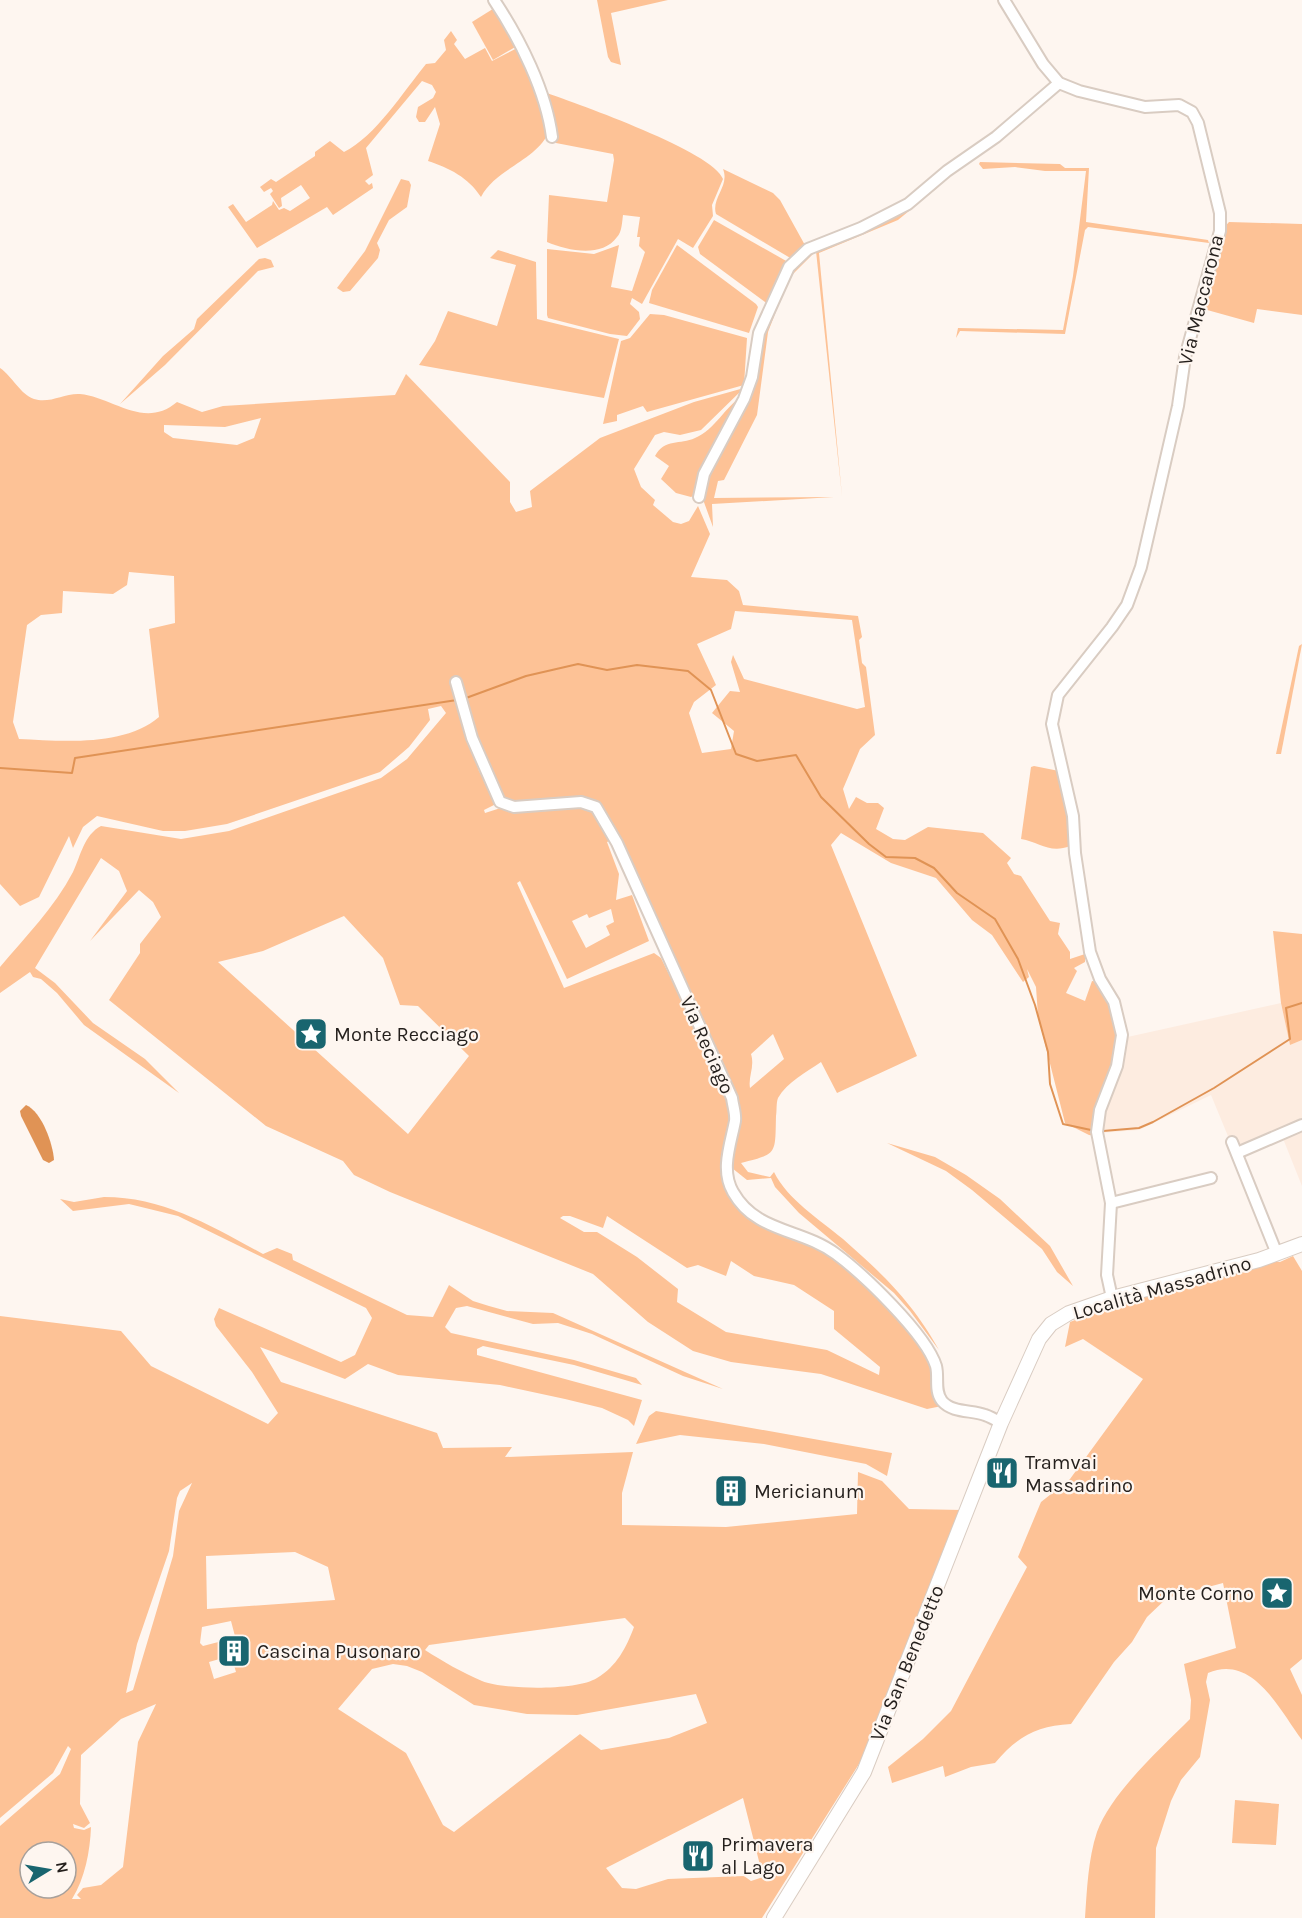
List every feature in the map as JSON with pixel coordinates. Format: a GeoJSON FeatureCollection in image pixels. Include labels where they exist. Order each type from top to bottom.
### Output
{"type":"FeatureCollection","features":[{"type":"Feature","properties":{"kind":"main road","name":"Località Massadrino"},"geometry":{"type":"LineString","coordinates":[[1000,1422],[1040,1339],[1051,1324],[1070,1313],[1112,1298],[1277,1254],[1302,1244]]}},
{"type":"Feature","properties":{"kind":"main road","name":"Via San Benedetto"},"geometry":{"type":"LineString","coordinates":[[774,1918],[864,1772],[1000,1422]]}},
{"type":"Feature","properties":{"kind":"main road","name":"Via San Benedetto"},"geometry":{"type":"LineString","coordinates":[[783,1918],[791,1892]]}},
{"type":"Feature","properties":{"kind":"street"},"geometry":{"type":"LineString","coordinates":[[495,0],[514,30],[539,85],[546,102],[552,137]]}},
{"type":"Feature","properties":{"kind":"street"},"geometry":{"type":"LineString","coordinates":[[699,497],[704,474],[744,399],[752,377],[759,333],[789,267],[808,249],[870,224],[908,204],[947,171],[996,137],[1059,83],[1043,64],[1004,0]]}},
{"type":"Feature","properties":{"kind":"street","name":"Via Maccarona"},"geometry":{"type":"LineString","coordinates":[[1059,83],[1079,91],[1145,107],[1179,105],[1192,112],[1198,123],[1220,213],[1220,231],[1185,357],[1178,406],[1160,491],[1138,577],[1127,604],[1112,627],[1058,696],[1052,724],[1073,816],[1075,854],[1090,952],[1094,966],[1114,1002],[1122,1035],[1117,1066],[1104,1096],[1098,1121],[1099,1143],[1111,1203],[1107,1275],[1112,1298]]}},
{"type":"Feature","properties":{"kind":"street","name":"Via Reciago"},"geometry":{"type":"LineString","coordinates":[[456,682],[489,781],[500,802],[514,807],[581,802],[596,807],[617,843],[732,1098],[735,1119],[728,1150],[728,1179],[731,1190],[744,1209],[756,1219],[798,1234],[835,1253],[886,1298],[921,1339],[936,1365],[938,1389],[942,1401],[952,1408],[984,1414],[1000,1422]]}},
{"type":"Feature","properties":{"kind":"street"},"geometry":{"type":"LineString","coordinates":[[1237,1153],[1302,1125]]}},
{"type":"Feature","properties":{"kind":"street"},"geometry":{"type":"LineString","coordinates":[[1232,1142],[1277,1254]]}},
{"type":"Feature","properties":{"kind":"street"},"geometry":{"type":"LineString","coordinates":[[1111,1203],[1211,1178]]}},
{"type":"Feature","properties":{"kind":"shaded area"},"geometry":{"type":"Polygon","coordinates":[[[597,0],[668,0],[611,13],[621,65],[611,62],[608,57],[597,0]]]}},
{"type":"Feature","properties":{"kind":"shaded area"},"geometry":{"type":"Polygon","coordinates":[[[496,7],[517,46],[493,60],[472,22],[496,7]]]}},
{"type":"Feature","properties":{"kind":"shaded area"},"geometry":{"type":"Polygon","coordinates":[[[451,31],[457,40],[454,44],[465,59],[485,48],[492,61],[519,47],[550,130],[544,141],[496,179],[481,197],[458,174],[428,161],[440,124],[435,107],[425,122],[419,122],[416,117],[418,107],[433,98],[436,92],[432,85],[422,81],[366,148],[373,175],[365,181],[369,185],[372,183],[373,188],[333,215],[327,207],[257,248],[228,207],[233,204],[246,222],[272,205],[273,201],[279,210],[284,208],[290,211],[310,198],[301,185],[281,198],[282,206],[279,208],[270,194],[273,191],[271,188],[264,192],[260,187],[271,179],[276,182],[315,156],[315,152],[330,141],[344,152],[356,145],[378,125],[426,64],[435,63],[446,50],[444,40],[451,31]]]}},
{"type":"Feature","properties":{"kind":"shaded area"},"geometry":{"type":"Polygon","coordinates":[[[547,93],[672,143],[714,168],[723,179],[712,205],[713,216],[693,248],[678,239],[642,304],[632,298],[630,304],[639,312],[640,319],[627,336],[610,334],[548,318],[547,315],[547,249],[594,254],[619,245],[611,287],[632,291],[645,252],[639,246],[640,237],[637,237],[640,217],[623,215],[619,235],[611,244],[603,248],[574,250],[547,242],[549,195],[607,202],[614,160],[613,154],[556,143],[547,93]]]}},
{"type":"Feature","properties":{"kind":"shaded area"},"geometry":{"type":"Polygon","coordinates":[[[980,162],[1060,164],[1065,168],[1089,168],[1086,222],[1208,240],[1209,243],[1088,227],[1085,230],[1065,334],[960,331],[956,338],[958,328],[1063,330],[1073,276],[1086,171],[1045,171],[1015,167],[983,169],[980,162]]]}},
{"type":"Feature","properties":{"kind":"shaded area"},"geometry":{"type":"Polygon","coordinates":[[[723,169],[773,193],[780,200],[806,247],[792,259],[716,214],[716,203],[725,175],[723,169]]]}},
{"type":"Feature","properties":{"kind":"shaded area"},"geometry":{"type":"Polygon","coordinates":[[[401,179],[409,181],[411,185],[407,207],[389,220],[377,243],[380,250],[378,258],[350,291],[343,292],[337,288],[365,251],[401,179]]]}},
{"type":"Feature","properties":{"kind":"shaded area"},"geometry":{"type":"Polygon","coordinates":[[[936,185],[937,188],[898,220],[819,253],[842,496],[816,251],[792,275],[782,296],[768,332],[757,415],[724,480],[718,481],[714,498],[834,497],[712,504],[713,527],[701,494],[702,481],[747,397],[762,337],[790,272],[809,252],[936,185]]]}},
{"type":"Feature","properties":{"kind":"shaded area"},"geometry":{"type":"Polygon","coordinates":[[[714,220],[788,262],[769,305],[700,254],[698,247],[714,220]]]}},
{"type":"Feature","properties":{"kind":"shaded area"},"geometry":{"type":"Polygon","coordinates":[[[1229,222],[1302,224],[1302,315],[1257,309],[1254,323],[1200,308],[1221,231],[1229,222]]]}},
{"type":"Feature","properties":{"kind":"shaded area"},"geometry":{"type":"Polygon","coordinates":[[[677,245],[756,304],[758,307],[749,333],[649,303],[652,290],[677,245]]]}},
{"type":"Feature","properties":{"kind":"shaded area"},"geometry":{"type":"Polygon","coordinates":[[[498,250],[536,262],[537,319],[619,339],[604,398],[419,365],[435,341],[448,311],[497,326],[516,265],[490,258],[498,250]]]}},
{"type":"Feature","properties":{"kind":"shaded area"},"geometry":{"type":"Polygon","coordinates":[[[259,259],[271,260],[274,267],[258,271],[165,365],[120,404],[163,356],[194,329],[197,319],[259,259]]]}},
{"type":"Feature","properties":{"kind":"shaded area"},"geometry":{"type":"Polygon","coordinates":[[[650,314],[664,315],[747,338],[744,385],[647,412],[643,406],[617,415],[617,421],[603,424],[621,341],[630,338],[650,314]]]}},
{"type":"Feature","properties":{"kind":"shaded area"},"geometry":{"type":"Polygon","coordinates":[[[0,368],[25,394],[34,399],[46,400],[80,394],[141,413],[165,410],[177,402],[202,412],[223,406],[395,395],[406,374],[510,482],[510,502],[516,512],[532,507],[530,491],[600,438],[694,402],[744,388],[701,430],[680,435],[664,432],[655,435],[634,469],[641,487],[655,500],[653,505],[673,522],[681,524],[689,521],[698,506],[710,534],[691,577],[727,580],[739,591],[743,605],[858,616],[862,637],[859,640],[862,663],[866,667],[875,735],[860,749],[843,789],[849,809],[856,797],[867,803],[878,803],[884,808],[876,829],[893,839],[905,840],[928,827],[983,833],[1011,858],[1007,863],[1014,874],[1021,876],[1050,921],[1060,923],[1058,934],[1070,952],[1070,959],[1085,954],[1085,962],[1074,968],[1077,971],[1066,993],[1085,1001],[1092,981],[1098,982],[1111,1005],[1119,1043],[1097,1136],[1089,1135],[1065,1123],[1038,1016],[1036,987],[1027,969],[1029,977],[1023,982],[992,935],[972,920],[936,878],[891,863],[841,833],[831,845],[917,1056],[837,1093],[821,1062],[792,1082],[778,1098],[772,1150],[762,1157],[741,1163],[748,1172],[770,1177],[774,1172],[795,1200],[858,1252],[897,1290],[919,1318],[939,1350],[894,1293],[799,1213],[775,1187],[771,1178],[747,1180],[732,1168],[738,1113],[617,838],[607,842],[619,874],[616,900],[632,895],[649,941],[567,979],[520,881],[517,883],[564,988],[654,953],[661,958],[730,1099],[723,1161],[724,1184],[728,1194],[737,1207],[762,1225],[822,1249],[840,1259],[893,1309],[914,1337],[930,1368],[942,1406],[927,1409],[821,1374],[731,1362],[693,1351],[648,1322],[593,1274],[390,1192],[354,1175],[343,1161],[266,1126],[109,1000],[140,953],[140,944],[161,917],[153,902],[139,890],[90,941],[127,891],[119,871],[101,858],[35,968],[55,983],[93,1023],[145,1059],[179,1093],[84,1025],[57,993],[41,979],[33,977],[30,972],[0,993],[0,967],[57,898],[73,872],[87,840],[101,826],[181,839],[229,831],[381,778],[407,759],[446,713],[441,706],[428,709],[430,720],[409,747],[380,772],[227,824],[185,831],[163,831],[97,816],[83,827],[73,848],[69,836],[39,897],[20,906],[0,884],[0,368]],[[261,418],[225,427],[164,425],[164,432],[173,438],[237,445],[254,438],[261,418]],[[129,572],[127,585],[113,594],[63,591],[62,613],[41,615],[27,625],[13,722],[19,739],[73,741],[111,738],[145,727],[159,717],[149,629],[175,623],[174,576],[129,572]],[[735,611],[731,629],[697,644],[716,685],[694,702],[689,713],[702,753],[731,749],[734,731],[712,713],[730,691],[740,692],[731,662],[733,655],[744,679],[857,709],[865,707],[852,620],[735,611]],[[463,720],[479,771],[498,803],[484,810],[485,813],[513,804],[501,798],[463,720]],[[611,909],[589,918],[587,914],[572,921],[586,948],[610,935],[606,926],[614,922],[611,909]],[[344,916],[263,951],[218,962],[408,1134],[469,1056],[418,1006],[400,1005],[383,958],[344,916]],[[773,1034],[751,1054],[750,1088],[784,1059],[773,1034]],[[570,1216],[560,1218],[584,1232],[597,1232],[637,1257],[678,1289],[677,1302],[726,1332],[827,1350],[879,1375],[880,1367],[834,1329],[834,1311],[794,1285],[754,1276],[731,1261],[726,1276],[698,1265],[687,1268],[607,1216],[603,1228],[570,1216]]]}},
{"type":"Feature","properties":{"kind":"shaded area"},"geometry":{"type":"Polygon","coordinates":[[[744,395],[697,494],[691,497],[676,493],[661,479],[669,466],[655,456],[659,450],[668,444],[689,440],[702,434],[744,395]]]}},
{"type":"Feature","properties":{"kind":"shaded area"},"geometry":{"type":"Polygon","coordinates":[[[1302,644],[1281,754],[1276,754],[1299,646],[1302,644]]]}},
{"type":"Feature","properties":{"kind":"shaded area"},"geometry":{"type":"Polygon","coordinates":[[[1031,767],[1059,771],[1067,808],[1070,846],[1056,849],[1021,839],[1031,767]]]}},
{"type":"Feature","properties":{"kind":"shaded area"},"geometry":{"type":"Polygon","coordinates":[[[1273,931],[1302,934],[1302,1040],[1290,1045],[1281,1003],[1273,931]]]}},
{"type":"Feature","properties":{"kind":"shaded area"},"geometry":{"type":"Polygon","coordinates":[[[1281,1003],[1290,1045],[1302,1040],[1302,1186],[1282,1136],[1237,1158],[1211,1095],[1139,1130],[1100,1133],[1123,1038],[1281,1003]]]}},
{"type":"Feature","properties":{"kind":"shaded area"},"geometry":{"type":"Polygon","coordinates":[[[26,1105],[37,1114],[49,1137],[54,1160],[49,1163],[43,1160],[21,1116],[20,1111],[26,1105]]]}},
{"type":"Feature","properties":{"kind":"shaded area"},"geometry":{"type":"Polygon","coordinates":[[[887,1143],[935,1157],[1000,1199],[1050,1246],[1073,1286],[1057,1272],[1042,1249],[972,1190],[946,1171],[887,1143]]]}},
{"type":"Feature","properties":{"kind":"shaded area"},"geometry":{"type":"Polygon","coordinates":[[[104,1197],[126,1198],[167,1208],[206,1224],[263,1254],[277,1248],[292,1254],[293,1260],[407,1315],[433,1317],[449,1285],[473,1301],[507,1311],[553,1313],[723,1389],[683,1376],[592,1334],[558,1323],[533,1324],[467,1306],[456,1308],[445,1327],[451,1333],[574,1360],[636,1378],[642,1385],[574,1365],[483,1346],[477,1349],[477,1355],[642,1400],[634,1426],[628,1420],[602,1408],[500,1385],[398,1375],[368,1364],[345,1379],[260,1347],[281,1382],[437,1433],[443,1448],[512,1447],[505,1457],[633,1452],[622,1493],[622,1525],[726,1527],[857,1514],[858,1472],[882,1481],[909,1509],[963,1510],[864,1756],[762,1918],[0,1918],[0,1826],[60,1774],[71,1749],[68,1746],[53,1773],[0,1818],[0,1316],[121,1331],[151,1366],[268,1424],[278,1413],[252,1372],[216,1326],[214,1319],[219,1308],[341,1362],[355,1355],[372,1318],[366,1308],[178,1216],[129,1204],[73,1211],[60,1199],[74,1202],[104,1197]],[[192,1483],[180,1491],[169,1551],[137,1644],[126,1693],[133,1690],[173,1556],[179,1511],[192,1483]],[[295,1552],[206,1556],[207,1609],[335,1600],[328,1567],[295,1552]],[[625,1618],[429,1645],[425,1650],[445,1663],[482,1681],[506,1686],[558,1687],[587,1682],[604,1673],[620,1656],[634,1627],[625,1618]],[[231,1621],[202,1627],[200,1643],[203,1646],[226,1640],[230,1656],[209,1662],[214,1679],[236,1672],[233,1662],[241,1659],[231,1621]],[[393,1664],[372,1669],[338,1709],[406,1753],[443,1825],[454,1832],[580,1734],[601,1750],[669,1738],[707,1723],[696,1694],[577,1715],[527,1714],[474,1705],[422,1672],[407,1666],[393,1664]],[[156,1704],[121,1719],[81,1755],[80,1804],[90,1823],[84,1828],[73,1824],[74,1828],[84,1830],[91,1827],[88,1855],[78,1888],[78,1840],[18,1840],[18,1900],[78,1900],[81,1899],[78,1894],[83,1888],[101,1885],[123,1867],[138,1742],[156,1704]],[[743,1798],[606,1868],[622,1888],[636,1889],[668,1879],[744,1876],[751,1881],[763,1877],[743,1798]]]}},
{"type":"Feature","properties":{"kind":"shaded area"},"geometry":{"type":"Polygon","coordinates":[[[1293,1256],[1302,1271],[1302,1659],[1290,1669],[1302,1695],[1302,1740],[1274,1700],[1251,1678],[1238,1671],[1224,1669],[1208,1673],[1206,1682],[1210,1700],[1200,1757],[1181,1780],[1171,1801],[1156,1848],[1155,1918],[1085,1918],[1092,1853],[1097,1832],[1104,1817],[1113,1802],[1138,1772],[1190,1719],[1191,1700],[1184,1664],[1236,1648],[1223,1583],[1167,1598],[1147,1617],[1132,1642],[1114,1662],[1071,1724],[1037,1730],[1011,1746],[995,1763],[971,1767],[945,1777],[943,1766],[892,1783],[888,1767],[923,1739],[951,1711],[1027,1567],[1018,1557],[1041,1502],[1070,1479],[1143,1379],[1083,1339],[1065,1347],[1070,1322],[1103,1309],[1111,1302],[1273,1261],[1280,1262],[1293,1256]]]}},
{"type":"Feature","properties":{"kind":"shaded area"},"geometry":{"type":"Polygon","coordinates":[[[656,1411],[892,1453],[887,1476],[866,1464],[764,1444],[680,1435],[636,1444],[649,1416],[656,1411]]]}},
{"type":"Feature","properties":{"kind":"shaded area"},"geometry":{"type":"Polygon","coordinates":[[[1235,1800],[1279,1804],[1276,1845],[1232,1843],[1235,1800]]]}},
{"type":"Feature","properties":{"kind":"waterway"},"geometry":{"type":"LineString","coordinates":[[466,698],[526,676],[578,664],[607,670],[637,665],[688,671],[711,690],[736,754],[757,761],[796,755],[821,797],[869,844],[886,857],[915,858],[934,868],[957,893],[995,919],[1018,959],[1035,1005],[1048,1052],[1050,1084],[1063,1124],[1091,1130]]}},
{"type":"Feature","properties":{"kind":"waterway"},"geometry":{"type":"LineString","coordinates":[[0,768],[72,773],[75,758],[457,700]]}},
{"type":"Feature","properties":{"kind":"waterway"},"geometry":{"type":"LineString","coordinates":[[1103,1131],[1139,1128],[1214,1088],[1290,1039],[1286,1008],[1302,1003]]}},
{"type":"Feature","properties":{"kind":"place","name":"Monte Recciago"},"geometry":{"type":"Point","coordinates":[311,1034]}},
{"type":"Feature","properties":{"kind":"place","name":"Tramvai Massadrino"},"geometry":{"type":"Point","coordinates":[1002,1473]}},
{"type":"Feature","properties":{"kind":"place","name":"Mericianum"},"geometry":{"type":"Point","coordinates":[731,1491]}},
{"type":"Feature","properties":{"kind":"place","name":"Monte Corno"},"geometry":{"type":"Point","coordinates":[1277,1593]}},
{"type":"Feature","properties":{"kind":"place","name":"Cascina Pusonaro"},"geometry":{"type":"Point","coordinates":[234,1651]}},
{"type":"Feature","properties":{"kind":"place","name":"Primavera al Lago"},"geometry":{"type":"Point","coordinates":[698,1856]}}]}
